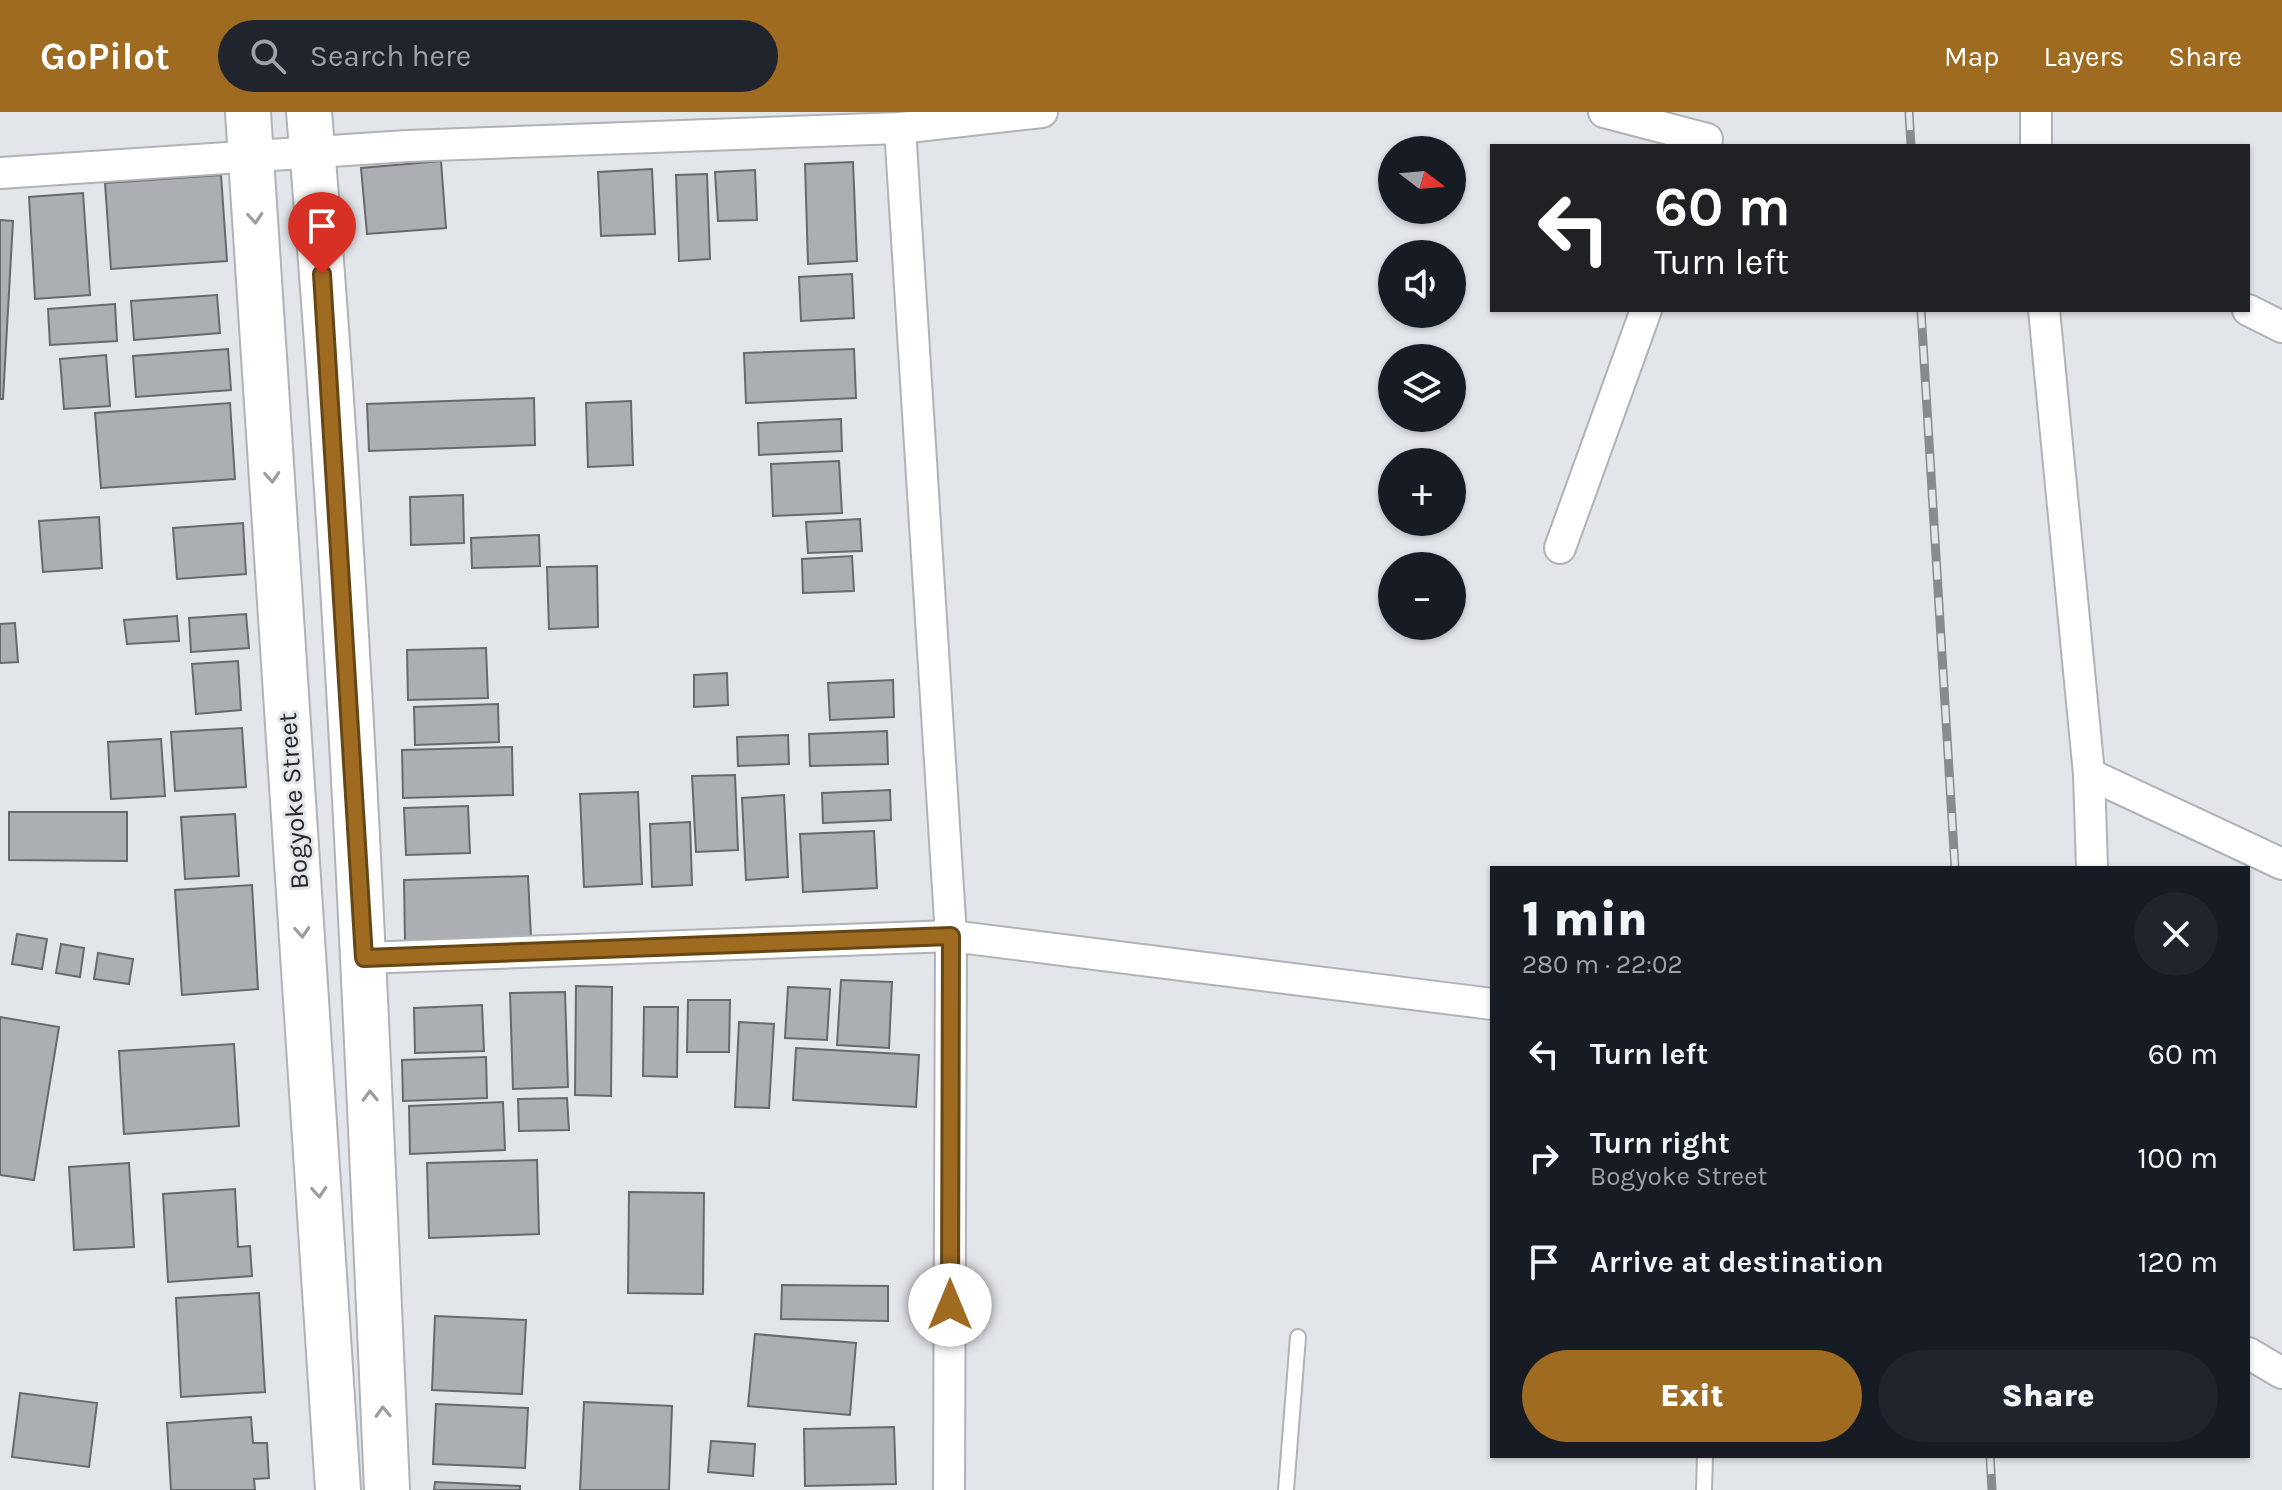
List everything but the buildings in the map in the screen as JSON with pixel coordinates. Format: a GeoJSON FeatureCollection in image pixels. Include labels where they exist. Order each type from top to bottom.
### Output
{"type":"FeatureCollection","features":[{"type":"Feature","properties":{"kind":"main road","name":"Bogyoke Street"},"geometry":{"type":"LineString","coordinates":[[248,112],[338,1490]]}},
{"type":"Feature","properties":{"kind":"main road"},"geometry":{"type":"LineString","coordinates":[[311,132],[327,336],[364,958],[387,1490]]}},
{"type":"Feature","properties":{"kind":"street"},"geometry":{"type":"LineString","coordinates":[[0,173],[251,155],[311,132],[900,128],[1042,112]]}},
{"type":"Feature","properties":{"kind":"street"},"geometry":{"type":"LineString","coordinates":[[1604,112],[1707,139],[1706,144]]}},
{"type":"Feature","properties":{"kind":"street"},"geometry":{"type":"LineString","coordinates":[[2036,112],[2036,144]]}},
{"type":"Feature","properties":{"kind":"street"},"geometry":{"type":"LineString","coordinates":[[900,128],[951,936],[949,1490]]}},
{"type":"Feature","properties":{"kind":"street"},"geometry":{"type":"LineString","coordinates":[[2250,311],[2282,327]]}},
{"type":"Feature","properties":{"kind":"street"},"geometry":{"type":"LineString","coordinates":[[1560,548],[1645,312]]}},
{"type":"Feature","properties":{"kind":"street"},"geometry":{"type":"LineString","coordinates":[[2044,312],[2089,774],[2092,866]]}},
{"type":"Feature","properties":{"kind":"street"},"geometry":{"type":"LineString","coordinates":[[2089,774],[2282,864]]}},
{"type":"Feature","properties":{"kind":"street"},"geometry":{"type":"LineString","coordinates":[[364,958],[951,936],[1490,1004]]}},
{"type":"Feature","properties":{"kind":"street"},"geometry":{"type":"LineString","coordinates":[[2250,1354],[2282,1373]]}},
{"type":"Feature","properties":{"kind":"lane"},"geometry":{"type":"LineString","coordinates":[[1286,1490],[1298,1337]]}},
{"type":"Feature","properties":{"kind":"lane"},"geometry":{"type":"LineString","coordinates":[[1704,1490],[1705,1458]]}},
{"type":"Feature","properties":{"kind":"railway"},"geometry":{"type":"LineString","coordinates":[[1909,112],[1911,144]]}},
{"type":"Feature","properties":{"kind":"railway"},"geometry":{"type":"LineString","coordinates":[[1921,312],[1955,866]]}},
{"type":"Feature","properties":{"kind":"railway"},"geometry":{"type":"LineString","coordinates":[[1990,1458],[1992,1490]]}},
{"type":"Feature","properties":{"kind":"route"},"geometry":{"type":"LineString","coordinates":[[322,274],[364,958],[951,936],[950,1305]]}}]}
